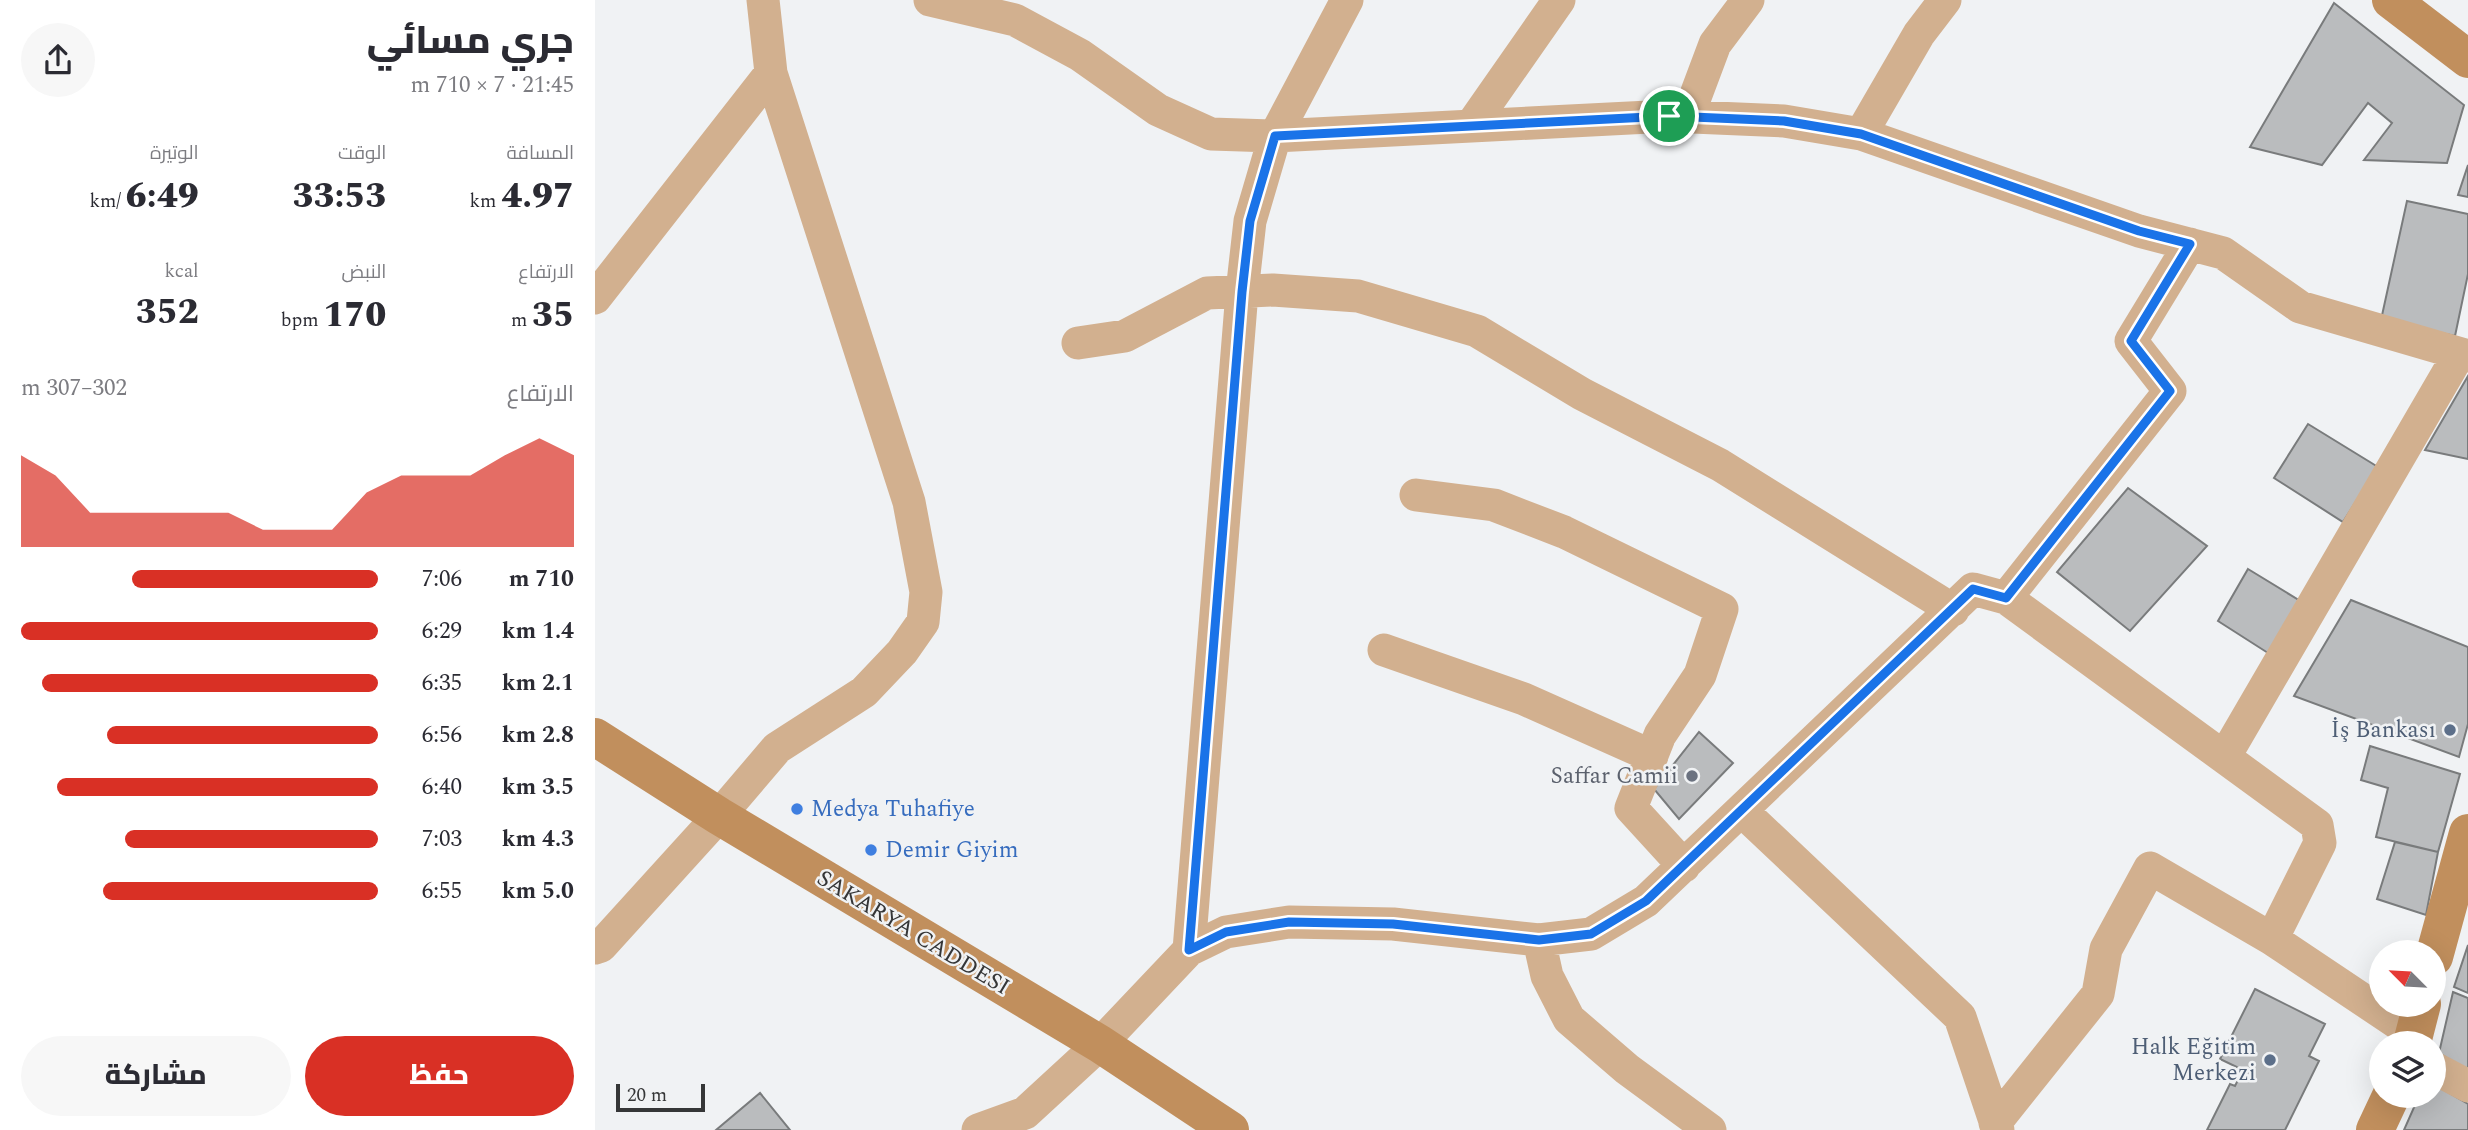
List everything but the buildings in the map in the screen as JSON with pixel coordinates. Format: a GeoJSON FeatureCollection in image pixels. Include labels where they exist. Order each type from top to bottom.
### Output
{"type":"FeatureCollection","features":[{"type":"Feature","properties":{"kind":"street"},"geometry":{"type":"LineString","coordinates":[[595,948],[601,946],[777,748],[864,692],[902,652],[923,622],[926,592],[909,502],[771,73],[763,0]]}},
{"type":"Feature","properties":{"kind":"street"},"geometry":{"type":"LineString","coordinates":[[930,0],[993,7],[1080,55],[1158,110],[1211,134],[1275,136],[1688,117],[1784,121],[1861,134],[2139,231],[2223,253],[2300,307],[2463,355],[2225,756]]}},
{"type":"Feature","properties":{"kind":"street"},"geometry":{"type":"LineString","coordinates":[[1189,950],[1250,221],[1275,136],[1347,0]]}},
{"type":"Feature","properties":{"kind":"street"},"geometry":{"type":"LineString","coordinates":[[1471,126],[1559,0]]}},
{"type":"Feature","properties":{"kind":"street"},"geometry":{"type":"LineString","coordinates":[[1688,117],[1715,44],[1748,0]]}},
{"type":"Feature","properties":{"kind":"street"},"geometry":{"type":"LineString","coordinates":[[1861,134],[1919,34],[1945,0]]}},
{"type":"Feature","properties":{"kind":"street"},"geometry":{"type":"LineString","coordinates":[[2391,0],[2468,59]]}},
{"type":"Feature","properties":{"kind":"street"},"geometry":{"type":"LineString","coordinates":[[595,298],[771,73]]}},
{"type":"Feature","properties":{"kind":"street"},"geometry":{"type":"LineString","coordinates":[[2006,598],[2170,391],[2131,341],[2190,244]]}},
{"type":"Feature","properties":{"kind":"street"},"geometry":{"type":"LineString","coordinates":[[1078,343],[1125,336],[1207,293],[1273,290],[1358,296],[1476,331],[1582,394],[1720,465],[1953,610]]}},
{"type":"Feature","properties":{"kind":"street"},"geometry":{"type":"LineString","coordinates":[[1416,495],[1494,505],[1564,532],[1722,609],[1700,675],[1660,735],[1630,808],[1684,866]]}},
{"type":"Feature","properties":{"kind":"street"},"geometry":{"type":"LineString","coordinates":[[978,1130],[1025,1113],[1100,1044],[1189,950],[1226,932],[1289,922],[1393,924],[1539,940],[1591,934],[1646,901],[1973,589],[2006,598],[2317,825],[2320,843],[2273,939]]}},
{"type":"Feature","properties":{"kind":"street"},"geometry":{"type":"LineString","coordinates":[[1384,650],[1524,699],[1652,756]]}},
{"type":"Feature","properties":{"kind":"street","name":"SAKARYA CADDESI"},"geometry":{"type":"LineString","coordinates":[[595,737],[719,816],[1100,1044],[1230,1130]]}},
{"type":"Feature","properties":{"kind":"street"},"geometry":{"type":"LineString","coordinates":[[1742,811],[1960,1017],[1996,1126]]}},
{"type":"Feature","properties":{"kind":"street"},"geometry":{"type":"LineString","coordinates":[[2439,940],[2468,832]]}},
{"type":"Feature","properties":{"kind":"street"},"geometry":{"type":"LineString","coordinates":[[1996,1126],[2098,994],[2106,949],[2150,868],[2273,939],[2416,1027]]}},
{"type":"Feature","properties":{"kind":"street"},"geometry":{"type":"LineString","coordinates":[[1539,940],[1547,976],[1569,1019],[1627,1069],[1710,1130]]}},
{"type":"Feature","properties":{"kind":"street"},"geometry":{"type":"LineString","coordinates":[[2446,1074],[2468,1086]]}},
{"type":"Feature","properties":{"kind":"street"},"geometry":{"type":"LineString","coordinates":[[2375,1130],[2385,1108]]}},
{"type":"Feature","properties":{"kind":"place","name":"İş Bankası"},"geometry":{"type":"Point","coordinates":[2450,730]}},
{"type":"Feature","properties":{"kind":"place","name":"Saffar Camii"},"geometry":{"type":"Point","coordinates":[1692,776]}},
{"type":"Feature","properties":{"kind":"place","name":"Medya Tuhafiye"},"geometry":{"type":"Point","coordinates":[797,809]}},
{"type":"Feature","properties":{"kind":"place","name":"Demir Giyim"},"geometry":{"type":"Point","coordinates":[871,850]}},
{"type":"Feature","properties":{"kind":"place","name":"Halk Eğitim Merkezi"},"geometry":{"type":"Point","coordinates":[2270,1060]}},
{"type":"Feature","properties":{"kind":"route"},"geometry":{"type":"LineString","coordinates":[[1669,116],[1784,121],[1861,134],[2139,231],[2190,244],[2131,341],[2170,391],[2006,598],[1973,589],[1646,901],[1591,934],[1539,940],[1393,924],[1289,922],[1226,932],[1189,950],[1242,292],[1250,221],[1275,136],[1669,116]]}}]}
